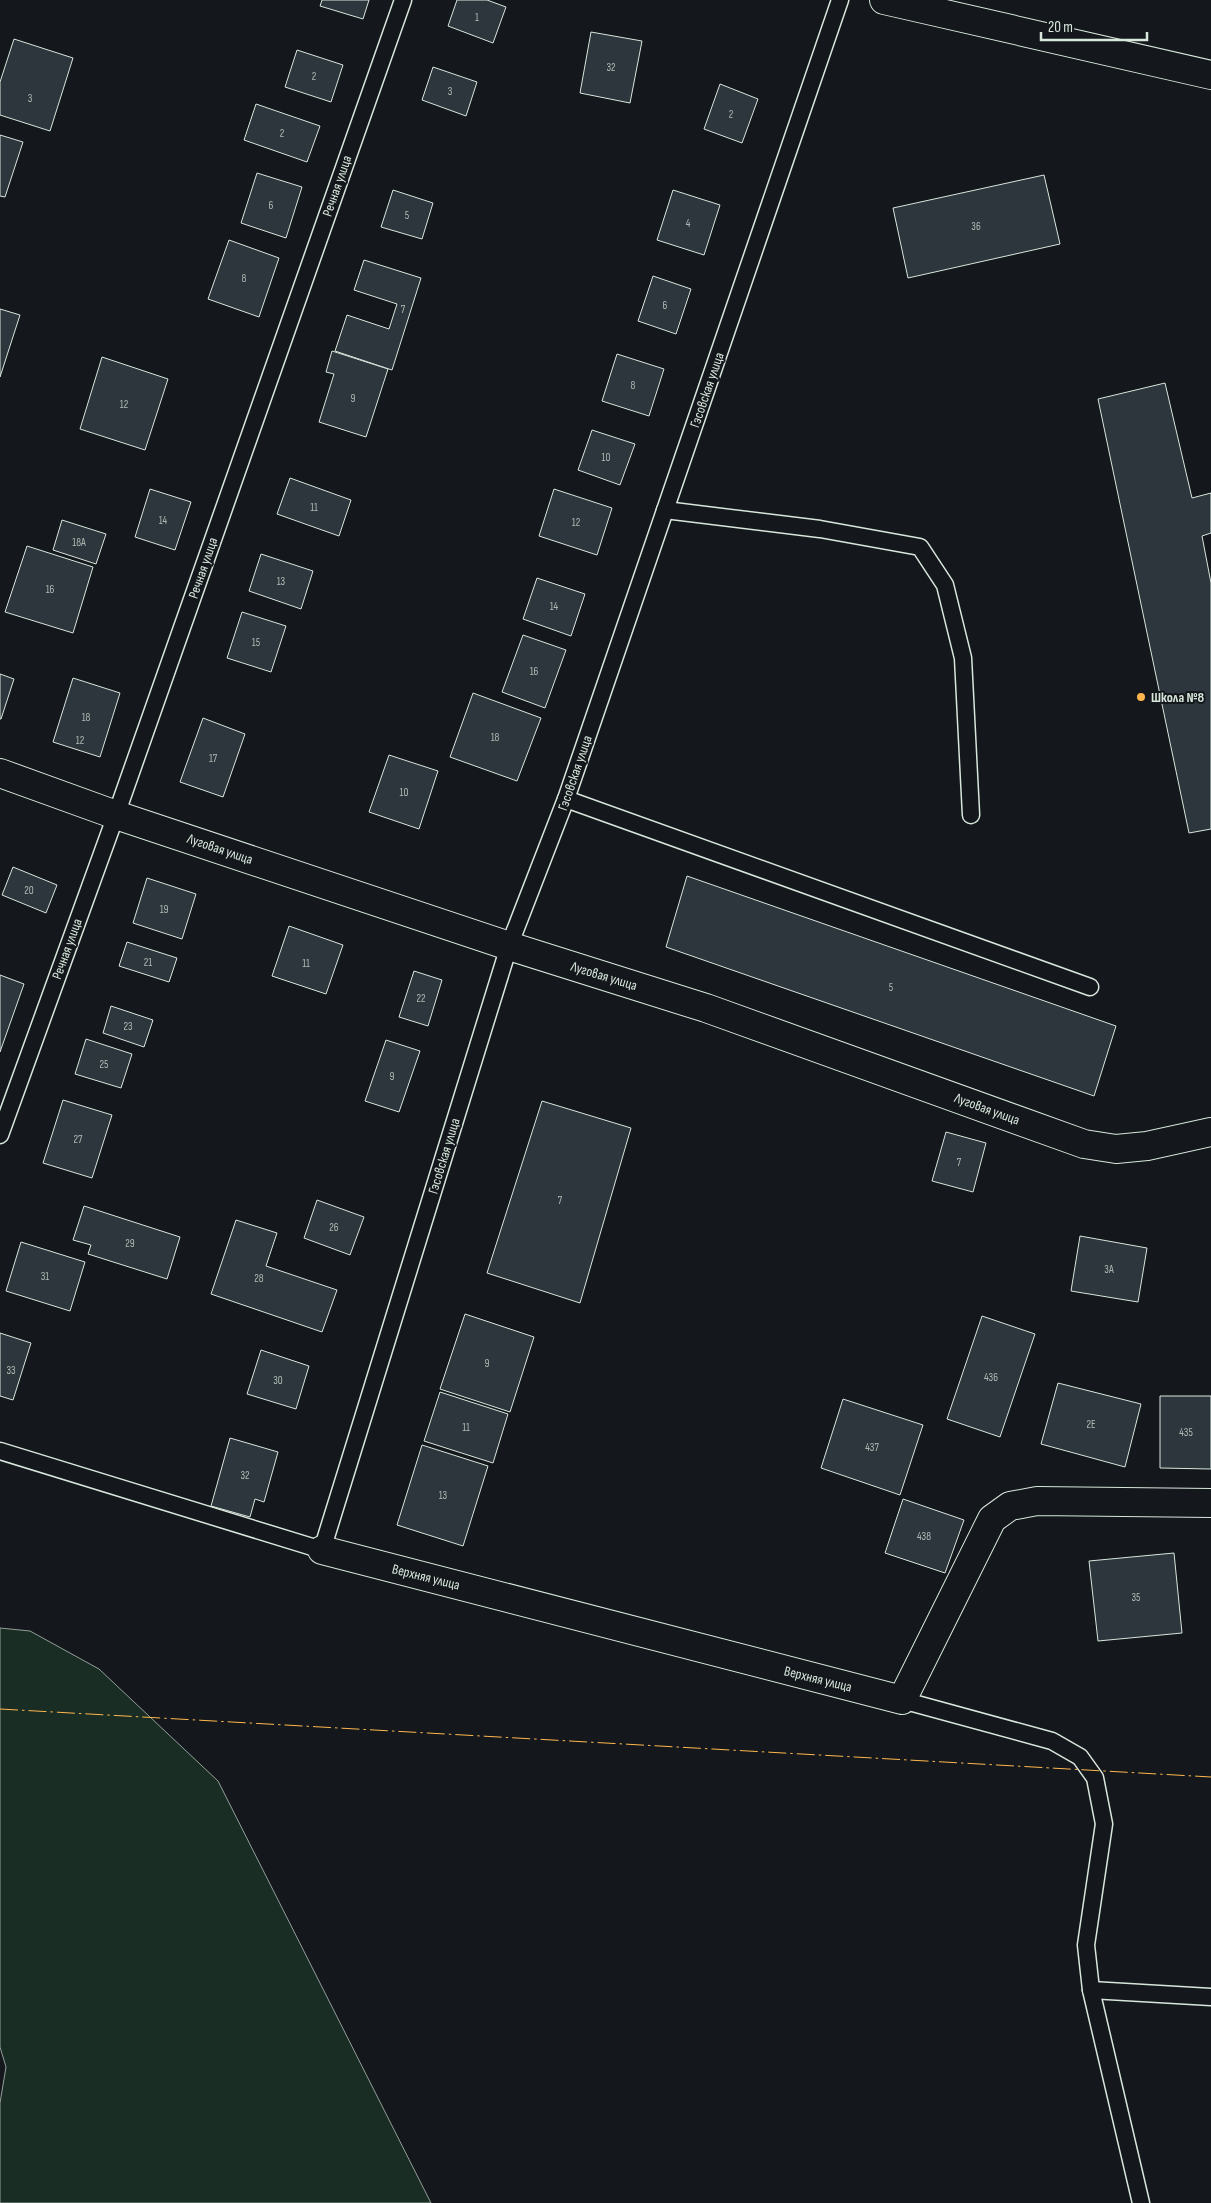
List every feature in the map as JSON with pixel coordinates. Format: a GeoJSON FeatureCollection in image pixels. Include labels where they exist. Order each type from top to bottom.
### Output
{"type":"FeatureCollection","features":[{"type":"Feature","properties":{"kind":"street"},"geometry":{"type":"LineString","coordinates":[[884,0],[1211,75]]}},
{"type":"Feature","properties":{"kind":"street","name":"Луговая улица"},"geometry":{"type":"LineString","coordinates":[[0,773],[509,946],[706,1008],[1084,1144],[1116,1149],[1148,1146],[1211,1132]]}},
{"type":"Feature","properties":{"kind":"street"},"geometry":{"type":"LineString","coordinates":[[902,1700],[992,1519],[1010,1506],[1037,1501],[1211,1503]]}},
{"type":"Feature","properties":{"kind":"street","name":"Верхняя улица"},"geometry":{"type":"LineString","coordinates":[[322,1550],[902,1700]]}},
{"type":"Feature","properties":{"kind":"lane","name":"Речная улица"},"geometry":{"type":"LineString","coordinates":[[0,1134],[116,814],[403,0]]}},
{"type":"Feature","properties":{"kind":"lane","name":"Гэсовская улица"},"geometry":{"type":"LineString","coordinates":[[322,1550],[509,946],[566,799],[840,0]]}},
{"type":"Feature","properties":{"kind":"lane"},"geometry":{"type":"LineString","coordinates":[[666,510],[820,529],[920,547],[945,585],[963,658],[971,815]]}},
{"type":"Feature","properties":{"kind":"lane"},"geometry":{"type":"LineString","coordinates":[[566,799],[1090,987]]}},
{"type":"Feature","properties":{"kind":"lane"},"geometry":{"type":"LineString","coordinates":[[0,1451],[322,1550]]}},
{"type":"Feature","properties":{"kind":"lane"},"geometry":{"type":"LineString","coordinates":[[902,1700],[1052,1741],[1080,1756],[1095,1778],[1104,1824],[1086,1945],[1091,1990],[1141,2203]]}},
{"type":"Feature","properties":{"kind":"lane"},"geometry":{"type":"LineString","coordinates":[[1091,1990],[1211,1997]]}},
{"type":"Feature","properties":{"kind":"green space"},"geometry":{"type":"Polygon","coordinates":[[[0,1628],[30,1631],[99,1669],[218,1781],[431,2203],[0,2203],[0,2103],[6,2067],[0,2047],[0,1628]]]}},
{"type":"Feature","properties":{"kind":"building"},"geometry":{"type":"Polygon","coordinates":[[[322,0],[369,0],[363,19],[320,6],[322,0]]]}},
{"type":"Feature","properties":{"kind":"building"},"geometry":{"type":"Polygon","coordinates":[[[457,0],[487,0],[506,7],[493,43],[448,26],[457,0]]]}},
{"type":"Feature","properties":{"kind":"building"},"geometry":{"type":"Polygon","coordinates":[[[591,32],[642,41],[630,103],[580,93],[591,32]]]}},
{"type":"Feature","properties":{"kind":"building"},"geometry":{"type":"Polygon","coordinates":[[[14,39],[73,58],[50,131],[0,115],[0,82],[14,39]]]}},
{"type":"Feature","properties":{"kind":"building"},"geometry":{"type":"Polygon","coordinates":[[[297,50],[343,65],[331,102],[285,87],[297,50]]]}},
{"type":"Feature","properties":{"kind":"building"},"geometry":{"type":"Polygon","coordinates":[[[433,67],[477,82],[466,116],[422,100],[433,67]]]}},
{"type":"Feature","properties":{"kind":"building"},"geometry":{"type":"Polygon","coordinates":[[[720,84],[758,99],[742,143],[704,129],[720,84]]]}},
{"type":"Feature","properties":{"kind":"building"},"geometry":{"type":"Polygon","coordinates":[[[256,104],[320,126],[307,162],[244,140],[256,104]]]}},
{"type":"Feature","properties":{"kind":"building"},"geometry":{"type":"Polygon","coordinates":[[[0,135],[23,142],[5,197],[0,196],[0,135]]]}},
{"type":"Feature","properties":{"kind":"building"},"geometry":{"type":"Polygon","coordinates":[[[257,173],[302,187],[286,238],[241,223],[257,173]]]}},
{"type":"Feature","properties":{"kind":"building"},"geometry":{"type":"Polygon","coordinates":[[[1044,175],[1060,244],[908,278],[893,208],[1044,175]]]}},
{"type":"Feature","properties":{"kind":"building"},"geometry":{"type":"Polygon","coordinates":[[[393,190],[433,203],[422,239],[381,227],[393,190]]]}},
{"type":"Feature","properties":{"kind":"building"},"geometry":{"type":"Polygon","coordinates":[[[673,190],[720,205],[704,255],[657,240],[673,190]]]}},
{"type":"Feature","properties":{"kind":"building"},"geometry":{"type":"Polygon","coordinates":[[[229,240],[279,258],[259,317],[208,299],[229,240]]]}},
{"type":"Feature","properties":{"kind":"building"},"geometry":{"type":"Polygon","coordinates":[[[364,260],[421,278],[392,370],[335,351],[347,315],[389,329],[397,304],[354,290],[364,260]]]}},
{"type":"Feature","properties":{"kind":"building"},"geometry":{"type":"Polygon","coordinates":[[[653,276],[691,289],[676,334],[638,321],[653,276]]]}},
{"type":"Feature","properties":{"kind":"building"},"geometry":{"type":"Polygon","coordinates":[[[0,309],[20,315],[0,377],[0,309]]]}},
{"type":"Feature","properties":{"kind":"building"},"geometry":{"type":"Polygon","coordinates":[[[332,351],[388,369],[366,437],[319,422],[334,374],[326,372],[332,351]]]}},
{"type":"Feature","properties":{"kind":"building"},"geometry":{"type":"Polygon","coordinates":[[[617,354],[664,369],[649,416],[602,401],[617,354]]]}},
{"type":"Feature","properties":{"kind":"building"},"geometry":{"type":"Polygon","coordinates":[[[102,357],[168,379],[145,450],[80,429],[102,357]]]}},
{"type":"Feature","properties":{"kind":"building"},"geometry":{"type":"Polygon","coordinates":[[[1165,383],[1192,498],[1211,493],[1211,533],[1202,536],[1211,583],[1211,829],[1189,833],[1098,399],[1165,383]]]}},
{"type":"Feature","properties":{"kind":"building"},"geometry":{"type":"Polygon","coordinates":[[[592,430],[635,444],[620,485],[578,470],[592,430]]]}},
{"type":"Feature","properties":{"kind":"building"},"geometry":{"type":"Polygon","coordinates":[[[290,478],[351,500],[339,536],[277,514],[290,478]]]}},
{"type":"Feature","properties":{"kind":"building"},"geometry":{"type":"Polygon","coordinates":[[[150,489],[191,502],[175,550],[135,537],[150,489]]]}},
{"type":"Feature","properties":{"kind":"building"},"geometry":{"type":"Polygon","coordinates":[[[554,489],[612,508],[597,555],[539,536],[554,489]]]}},
{"type":"Feature","properties":{"kind":"building"},"geometry":{"type":"Polygon","coordinates":[[[62,520],[106,534],[96,564],[53,550],[62,520]]]}},
{"type":"Feature","properties":{"kind":"building"},"geometry":{"type":"Polygon","coordinates":[[[27,546],[93,567],[73,633],[5,612],[27,546]]]}},
{"type":"Feature","properties":{"kind":"building"},"geometry":{"type":"Polygon","coordinates":[[[261,554],[313,571],[301,609],[249,591],[261,554]]]}},
{"type":"Feature","properties":{"kind":"building"},"geometry":{"type":"Polygon","coordinates":[[[537,578],[585,594],[571,636],[523,619],[537,578]]]}},
{"type":"Feature","properties":{"kind":"building"},"geometry":{"type":"Polygon","coordinates":[[[242,612],[286,626],[271,672],[227,658],[242,612]]]}},
{"type":"Feature","properties":{"kind":"building"},"geometry":{"type":"Polygon","coordinates":[[[523,635],[566,650],[545,708],[502,692],[523,635]]]}},
{"type":"Feature","properties":{"kind":"building"},"geometry":{"type":"Polygon","coordinates":[[[0,674],[14,679],[1,719],[0,719],[0,674]]]}},
{"type":"Feature","properties":{"kind":"building"},"geometry":{"type":"Polygon","coordinates":[[[73,678],[120,693],[100,757],[53,742],[73,678]]]}},
{"type":"Feature","properties":{"kind":"building"},"geometry":{"type":"Polygon","coordinates":[[[473,693],[541,718],[517,781],[450,757],[473,693]]]}},
{"type":"Feature","properties":{"kind":"building"},"geometry":{"type":"Polygon","coordinates":[[[203,718],[245,734],[223,797],[180,782],[203,718]]]}},
{"type":"Feature","properties":{"kind":"building"},"geometry":{"type":"Polygon","coordinates":[[[389,755],[438,771],[419,829],[369,812],[389,755]]]}},
{"type":"Feature","properties":{"kind":"building"},"geometry":{"type":"Polygon","coordinates":[[[13,867],[57,885],[46,913],[2,895],[13,867]]]}},
{"type":"Feature","properties":{"kind":"building"},"geometry":{"type":"Polygon","coordinates":[[[687,876],[1116,1026],[1094,1096],[666,947],[687,876]]]}},
{"type":"Feature","properties":{"kind":"building"},"geometry":{"type":"Polygon","coordinates":[[[147,878],[196,894],[182,939],[133,923],[147,878]]]}},
{"type":"Feature","properties":{"kind":"building"},"geometry":{"type":"Polygon","coordinates":[[[289,926],[343,945],[326,994],[272,976],[289,926]]]}},
{"type":"Feature","properties":{"kind":"building"},"geometry":{"type":"Polygon","coordinates":[[[127,942],[177,958],[169,982],[119,966],[127,942]]]}},
{"type":"Feature","properties":{"kind":"building"},"geometry":{"type":"Polygon","coordinates":[[[414,971],[442,980],[428,1026],[399,1017],[414,971]]]}},
{"type":"Feature","properties":{"kind":"building"},"geometry":{"type":"Polygon","coordinates":[[[0,975],[24,984],[0,1052],[0,975]]]}},
{"type":"Feature","properties":{"kind":"building"},"geometry":{"type":"Polygon","coordinates":[[[111,1006],[153,1020],[144,1047],[103,1033],[111,1006]]]}},
{"type":"Feature","properties":{"kind":"building"},"geometry":{"type":"Polygon","coordinates":[[[86,1039],[132,1054],[121,1088],[75,1074],[86,1039]]]}},
{"type":"Feature","properties":{"kind":"building"},"geometry":{"type":"Polygon","coordinates":[[[386,1040],[420,1051],[399,1112],[365,1101],[386,1040]]]}},
{"type":"Feature","properties":{"kind":"building"},"geometry":{"type":"Polygon","coordinates":[[[63,1100],[112,1115],[92,1178],[43,1163],[63,1100]]]}},
{"type":"Feature","properties":{"kind":"building"},"geometry":{"type":"Polygon","coordinates":[[[542,1101],[631,1128],[580,1303],[487,1273],[542,1101]]]}},
{"type":"Feature","properties":{"kind":"building"},"geometry":{"type":"Polygon","coordinates":[[[946,1132],[986,1143],[973,1192],[932,1181],[946,1132]]]}},
{"type":"Feature","properties":{"kind":"building"},"geometry":{"type":"Polygon","coordinates":[[[317,1200],[364,1217],[350,1255],[304,1238],[317,1200]]]}},
{"type":"Feature","properties":{"kind":"building"},"geometry":{"type":"Polygon","coordinates":[[[84,1206],[180,1237],[167,1279],[88,1254],[91,1245],[73,1240],[84,1206]]]}},
{"type":"Feature","properties":{"kind":"building"},"geometry":{"type":"Polygon","coordinates":[[[236,1220],[277,1233],[266,1266],[337,1290],[322,1332],[211,1294],[236,1220]]]}},
{"type":"Feature","properties":{"kind":"building"},"geometry":{"type":"Polygon","coordinates":[[[1080,1236],[1147,1248],[1138,1302],[1071,1291],[1080,1236]]]}},
{"type":"Feature","properties":{"kind":"building"},"geometry":{"type":"Polygon","coordinates":[[[21,1242],[85,1262],[70,1311],[6,1291],[21,1242]]]}},
{"type":"Feature","properties":{"kind":"building"},"geometry":{"type":"Polygon","coordinates":[[[465,1314],[534,1337],[510,1412],[440,1389],[465,1314]]]}},
{"type":"Feature","properties":{"kind":"building"},"geometry":{"type":"Polygon","coordinates":[[[982,1316],[1035,1334],[1000,1437],[947,1419],[982,1316]]]}},
{"type":"Feature","properties":{"kind":"building"},"geometry":{"type":"Polygon","coordinates":[[[0,1333],[31,1343],[13,1400],[0,1396],[0,1333]]]}},
{"type":"Feature","properties":{"kind":"building"},"geometry":{"type":"Polygon","coordinates":[[[261,1350],[309,1366],[296,1409],[247,1394],[261,1350]]]}},
{"type":"Feature","properties":{"kind":"building"},"geometry":{"type":"Polygon","coordinates":[[[1058,1383],[1141,1404],[1125,1467],[1041,1444],[1058,1383]]]}},
{"type":"Feature","properties":{"kind":"building"},"geometry":{"type":"Polygon","coordinates":[[[440,1392],[508,1414],[493,1463],[424,1441],[440,1392]]]}},
{"type":"Feature","properties":{"kind":"building"},"geometry":{"type":"Polygon","coordinates":[[[1160,1396],[1211,1396],[1211,1469],[1160,1468],[1160,1396]]]}},
{"type":"Feature","properties":{"kind":"building"},"geometry":{"type":"Polygon","coordinates":[[[843,1399],[923,1425],[900,1495],[821,1468],[843,1399]]]}},
{"type":"Feature","properties":{"kind":"building"},"geometry":{"type":"Polygon","coordinates":[[[230,1438],[278,1452],[264,1502],[255,1499],[250,1517],[211,1506],[230,1438]]]}},
{"type":"Feature","properties":{"kind":"building"},"geometry":{"type":"Polygon","coordinates":[[[422,1445],[488,1466],[463,1546],[397,1525],[422,1445]]]}},
{"type":"Feature","properties":{"kind":"building"},"geometry":{"type":"Polygon","coordinates":[[[903,1499],[964,1520],[945,1573],[885,1553],[903,1499]]]}},
{"type":"Feature","properties":{"kind":"building"},"geometry":{"type":"Polygon","coordinates":[[[1174,1553],[1182,1633],[1098,1641],[1089,1561],[1174,1553]]]}},
{"type":"Feature","properties":{"kind":"power"},"geometry":{"type":"LineString","coordinates":[[0,1709],[1211,1777]]}},
{"type":"Feature","properties":{"kind":"place","name":"Школа №8"},"geometry":{"type":"Point","coordinates":[1141,697]}}]}
